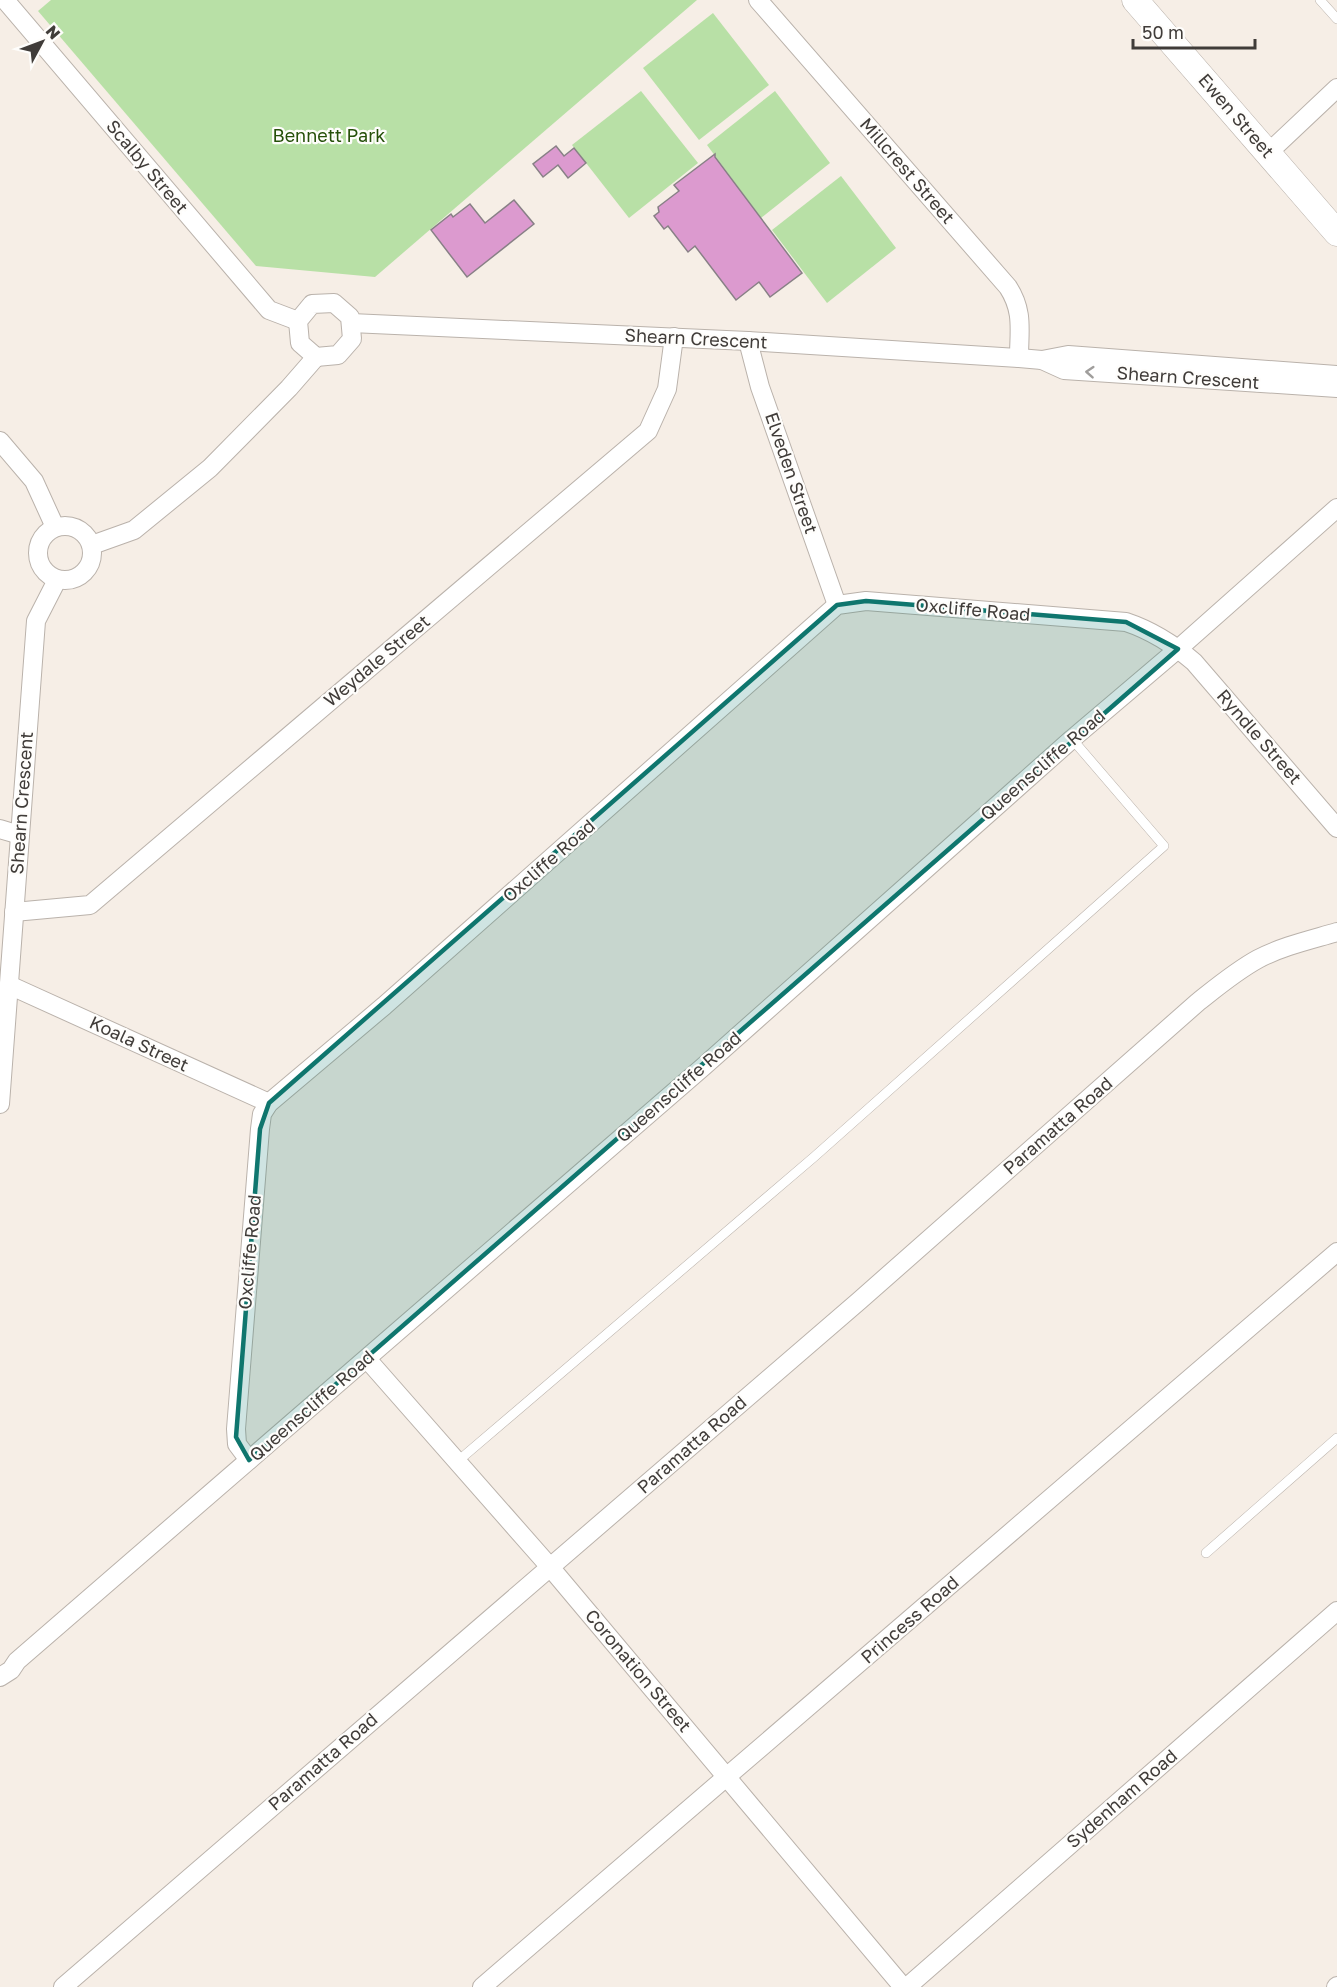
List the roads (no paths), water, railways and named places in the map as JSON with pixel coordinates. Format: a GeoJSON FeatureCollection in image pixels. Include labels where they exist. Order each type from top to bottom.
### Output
{"type":"FeatureCollection","features":[{"type":"Feature","properties":{"kind":"main road","name":"Ewen Street"},"geometry":{"type":"LineString","coordinates":[[1135,0],[1337,233]]}},
{"type":"Feature","properties":{"kind":"street","name":"Millcrest Street"},"geometry":{"type":"LineString","coordinates":[[758,0],[1008,287],[1016,299],[1020,314],[1018,358]]}},
{"type":"Feature","properties":{"kind":"street","name":"Scalby Street"},"geometry":{"type":"LineString","coordinates":[[14,3],[269,310],[298,321]]}},
{"type":"Feature","properties":{"kind":"street"},"geometry":{"type":"LineString","coordinates":[[1268,153],[1337,88]]}},
{"type":"Feature","properties":{"kind":"street"},"geometry":{"type":"LineString","coordinates":[[92,545],[134,530],[210,468],[289,388],[316,357],[338,355],[352,339],[351,323],[350,317],[334,303],[312,304],[298,321],[300,343],[316,357]]}},
{"type":"Feature","properties":{"kind":"street","name":"Shearn Crescent"},"geometry":{"type":"LineString","coordinates":[[351,323],[674,337],[1042,360],[1068,355],[1337,375]]}},
{"type":"Feature","properties":{"kind":"street","name":"Weydale Street"},"geometry":{"type":"LineString","coordinates":[[14,912],[90,905],[648,431],[667,389],[674,337]]}},
{"type":"Feature","properties":{"kind":"street","name":"Elveden Street"},"geometry":{"type":"LineString","coordinates":[[748,341],[760,387],[837,605]]}},
{"type":"Feature","properties":{"kind":"street","name":"Shearn Crescent"},"geometry":{"type":"LineString","coordinates":[[1042,360],[1064,370],[1337,388]]}},
{"type":"Feature","properties":{"kind":"street"},"geometry":{"type":"LineString","coordinates":[[0,441],[34,481],[55,527]]}},
{"type":"Feature","properties":{"kind":"street","name":"Queenscliffe Road"},"geometry":{"type":"LineString","coordinates":[[0,1677],[11,1670],[8,1660],[367,1359],[703,1067],[1072,739],[1179,649],[1337,508]]}},
{"type":"Feature","properties":{"kind":"street"},"geometry":{"type":"LineString","coordinates":[[68,525],[80,530],[92,545],[91,565],[83,575],[71,580],[57,580],[44,572],[40,564],[38,548],[42,537],[55,527],[68,525]]}},
{"type":"Feature","properties":{"kind":"street","name":"Shearn Crescent"},"geometry":{"type":"LineString","coordinates":[[0,1104],[36,621],[57,580]]}},
{"type":"Feature","properties":{"kind":"street","name":"Oxcliffe Road"},"geometry":{"type":"LineString","coordinates":[[249,1460],[237,1444],[236,1429],[260,1128],[262,1114],[269,1103],[410,984],[837,605],[866,601],[1126,622],[1148,629],[1179,649]]}},
{"type":"Feature","properties":{"kind":"street","name":"Ryndle Street"},"geometry":{"type":"LineString","coordinates":[[1179,649],[1194,662],[1337,828]]}},
{"type":"Feature","properties":{"kind":"street"},"geometry":{"type":"LineString","coordinates":[[0,829],[20,835]]}},
{"type":"Feature","properties":{"kind":"street","name":"Paramatta Road"},"geometry":{"type":"LineString","coordinates":[[63,1987],[859,1301],[1198,1002],[1224,981],[1258,960],[1278,950],[1337,932]]}},
{"type":"Feature","properties":{"kind":"street","name":"Koala Street"},"geometry":{"type":"LineString","coordinates":[[9,984],[269,1103]]}},
{"type":"Feature","properties":{"kind":"street","name":"Princess Road"},"geometry":{"type":"LineString","coordinates":[[482,1987],[1337,1252]]}},
{"type":"Feature","properties":{"kind":"street","name":"Coronation Street"},"geometry":{"type":"LineString","coordinates":[[367,1359],[550,1567],[905,1987]]}},
{"type":"Feature","properties":{"kind":"street","name":"Sydenham Road"},"geometry":{"type":"LineString","coordinates":[[905,1987],[1337,1611]]}},
{"type":"Feature","properties":{"kind":"lane"},"geometry":{"type":"LineString","coordinates":[[1320,0],[1337,19]]}},
{"type":"Feature","properties":{"kind":"lane"},"geometry":{"type":"LineString","coordinates":[[458,1461],[814,1157],[1164,846],[1072,739]]}},
{"type":"Feature","properties":{"kind":"lane"},"geometry":{"type":"LineString","coordinates":[[1206,1553],[1337,1438]]}},
{"type":"Feature","properties":{"kind":"park label","name":"Bennett Park"},"geometry":{"type":"Point","coordinates":[329,136]}}]}
